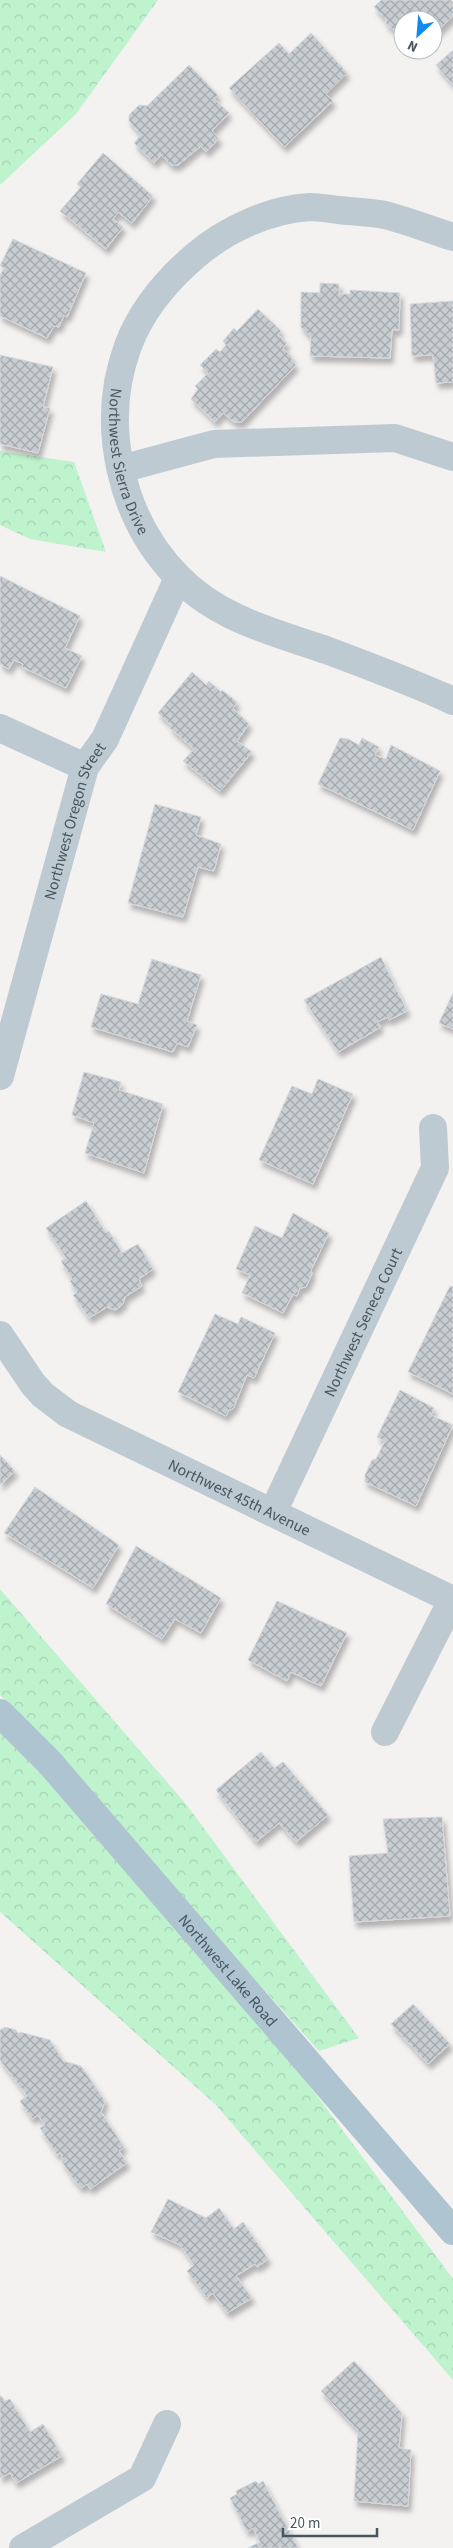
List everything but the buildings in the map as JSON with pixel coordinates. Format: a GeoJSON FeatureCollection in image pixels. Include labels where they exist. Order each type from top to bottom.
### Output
{"type":"FeatureCollection","features":[{"type":"Feature","properties":{"kind":"main road","name":"Northwest Lake Road"},"geometry":{"type":"LineString","coordinates":[[0,1713],[50,1763],[453,2231]]}},
{"type":"Feature","properties":{"kind":"street","name":"Northwest Sierra Drive"},"geometry":{"type":"LineString","coordinates":[[453,237],[384,215],[310,207],[258,218],[214,239],[172,276],[151,305],[129,345],[118,382],[115,446],[128,501],[148,541],[178,578],[206,601],[248,624],[325,650],[423,687],[453,701]]}},
{"type":"Feature","properties":{"kind":"street"},"geometry":{"type":"LineString","coordinates":[[121,469],[214,444],[395,438],[453,457]]}},
{"type":"Feature","properties":{"kind":"street","name":"Northwest Oregon Street"},"geometry":{"type":"LineString","coordinates":[[0,1076],[85,767],[106,740],[178,578]]}},
{"type":"Feature","properties":{"kind":"street"},"geometry":{"type":"LineString","coordinates":[[0,728],[85,767]]}},
{"type":"Feature","properties":{"kind":"street","name":"Northwest Seneca Court"},"geometry":{"type":"LineString","coordinates":[[273,1512],[435,1168],[434,1128]]}},
{"type":"Feature","properties":{"kind":"street","name":"Northwest 45th Avenue"},"geometry":{"type":"LineString","coordinates":[[0,1335],[33,1384],[43,1395],[68,1414],[453,1600]]}},
{"type":"Feature","properties":{"kind":"street"},"geometry":{"type":"LineString","coordinates":[[385,1732],[453,1600]]}},
{"type":"Feature","properties":{"kind":"street"},"geometry":{"type":"LineString","coordinates":[[23,2548],[142,2478],[167,2424]]}},
{"type":"Feature","properties":{"kind":"green space"},"geometry":{"type":"Polygon","coordinates":[[[0,0],[158,0],[76,114],[0,185],[0,0]]]}},
{"type":"Feature","properties":{"kind":"green space"},"geometry":{"type":"Polygon","coordinates":[[[0,451],[74,462],[106,552],[30,539],[0,525],[0,451]]]}},
{"type":"Feature","properties":{"kind":"green space"},"geometry":{"type":"Polygon","coordinates":[[[0,1589],[186,1804],[359,2038],[319,2051],[0,1695],[0,1589]]]}},
{"type":"Feature","properties":{"kind":"green space"},"geometry":{"type":"Polygon","coordinates":[[[0,1722],[289,2058],[453,2279],[453,2380],[215,2104],[0,1912],[0,1722]]]}}]}
